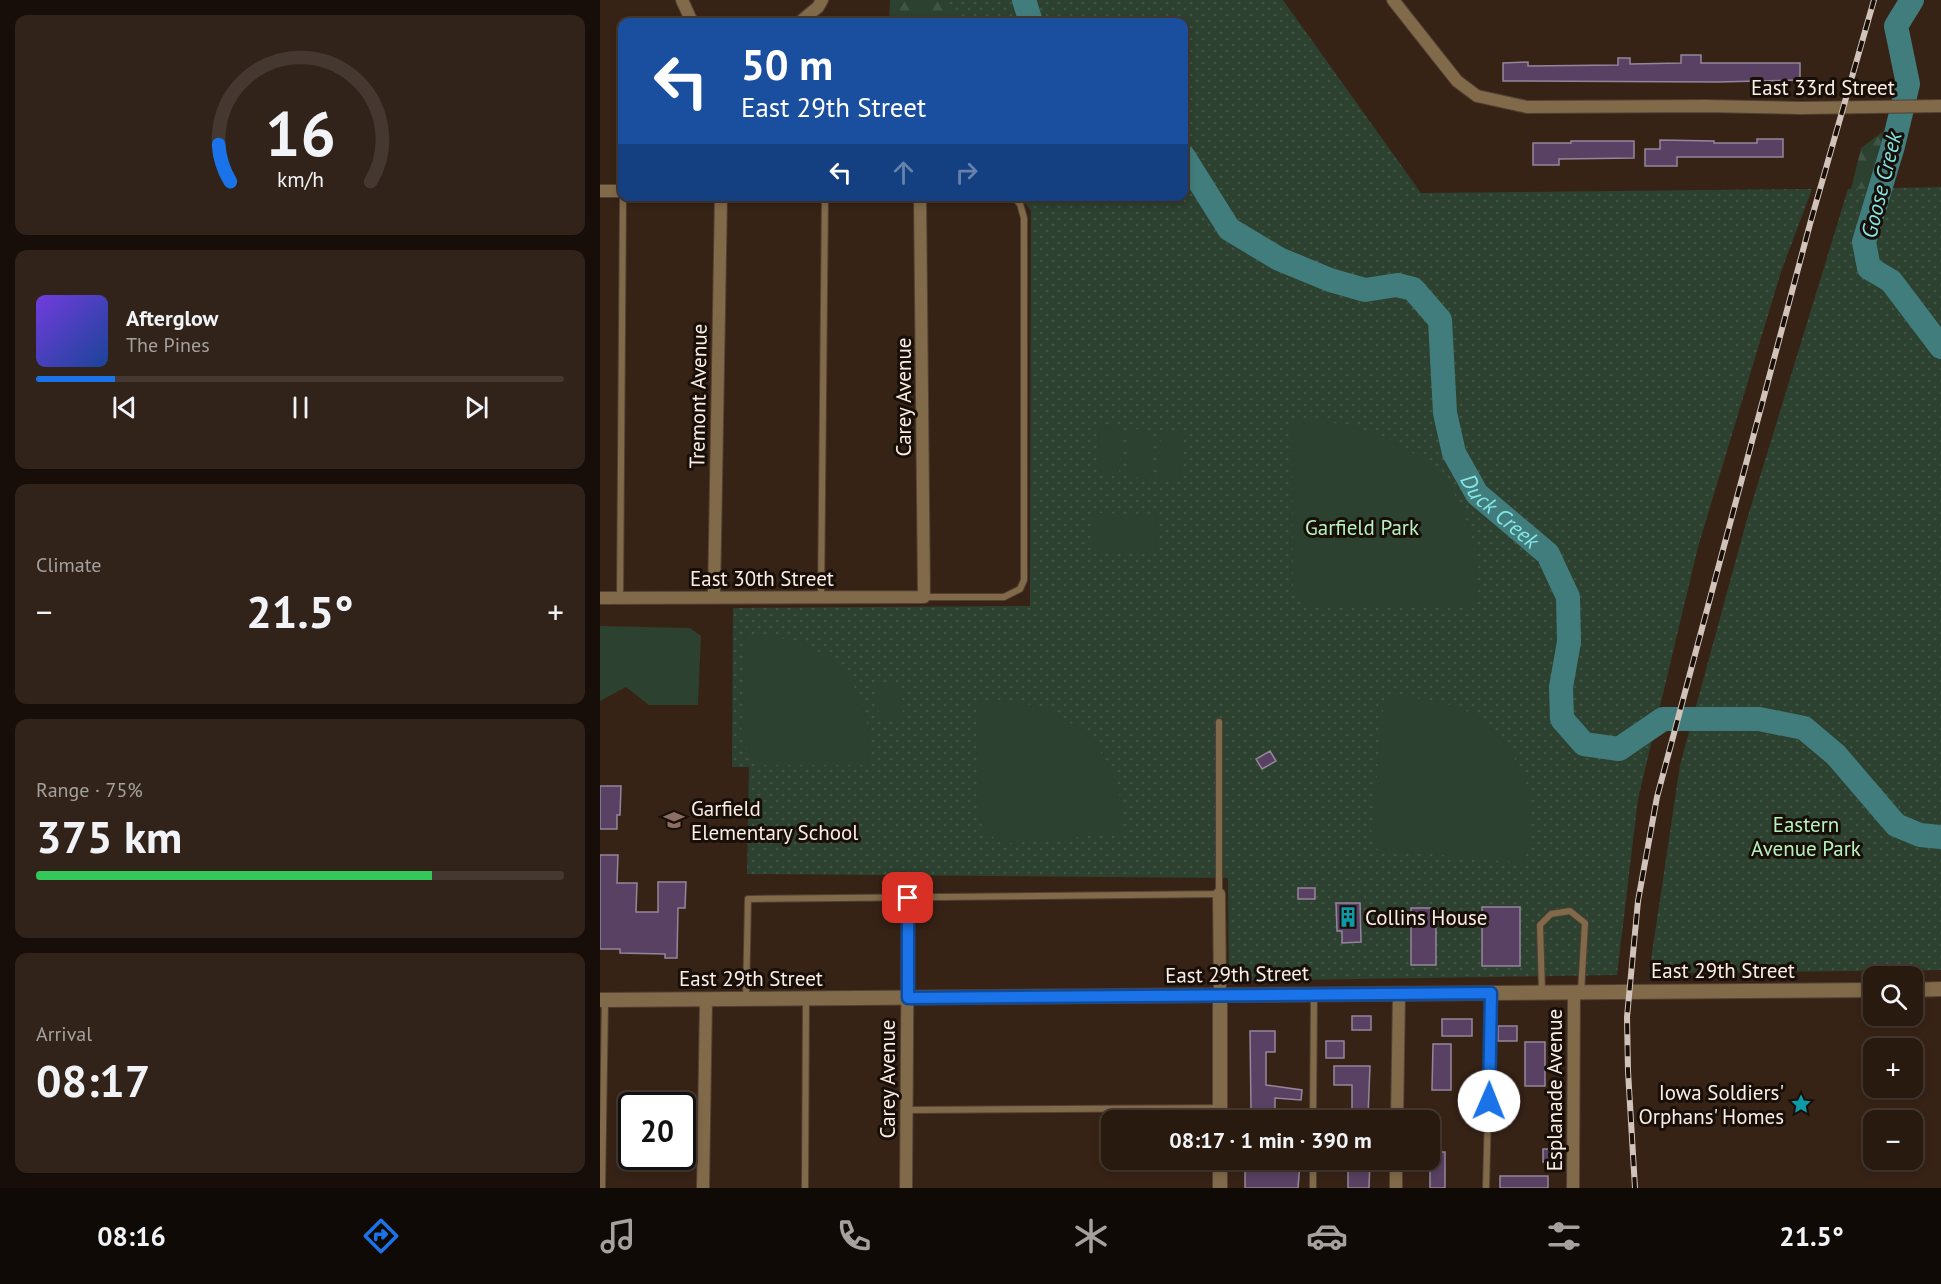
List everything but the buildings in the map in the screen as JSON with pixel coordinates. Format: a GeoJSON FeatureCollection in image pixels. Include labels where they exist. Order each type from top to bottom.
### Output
{"type":"FeatureCollection","features":[{"type":"Feature","properties":{"kind":"street"},"geometry":{"type":"LineString","coordinates":[[682,0],[690,18]]}},
{"type":"Feature","properties":{"kind":"street"},"geometry":{"type":"LineString","coordinates":[[806,18],[822,0]]}},
{"type":"Feature","properties":{"kind":"street","name":"East 33rd Street"},"geometry":{"type":"LineString","coordinates":[[1393,0],[1457,81],[1477,96],[1527,107],[1941,106]]}},
{"type":"Feature","properties":{"kind":"street"},"geometry":{"type":"LineString","coordinates":[[600,192],[618,191]]}},
{"type":"Feature","properties":{"kind":"street","name":"Tremont Avenue"},"geometry":{"type":"LineString","coordinates":[[714,597],[721,201]]}},
{"type":"Feature","properties":{"kind":"street","name":"Carey Avenue"},"geometry":{"type":"LineString","coordinates":[[920,201],[924,597]]}},
{"type":"Feature","properties":{"kind":"street","name":"East 30th Street"},"geometry":{"type":"LineString","coordinates":[[600,598],[924,597]]}},
{"type":"Feature","properties":{"kind":"street"},"geometry":{"type":"LineString","coordinates":[[1220,894],[1220,1110]]}},
{"type":"Feature","properties":{"kind":"street","name":"Carey Avenue"},"geometry":{"type":"LineString","coordinates":[[906,1188],[908,898]]}},
{"type":"Feature","properties":{"kind":"street"},"geometry":{"type":"LineString","coordinates":[[1923,990],[1941,989]]}},
{"type":"Feature","properties":{"kind":"street","name":"East 29th Street"},"geometry":{"type":"LineString","coordinates":[[602,1000],[1863,990]]}},
{"type":"Feature","properties":{"kind":"street","name":"Esplanade Avenue"},"geometry":{"type":"LineString","coordinates":[[1573,1188],[1578,992]]}},
{"type":"Feature","properties":{"kind":"street"},"geometry":{"type":"LineString","coordinates":[[1397,1110],[1399,994]]}},
{"type":"Feature","properties":{"kind":"street"},"geometry":{"type":"LineString","coordinates":[[703,1188],[706,999]]}},
{"type":"Feature","properties":{"kind":"street"},"geometry":{"type":"LineString","coordinates":[[1220,1170],[1220,1188]]}},
{"type":"Feature","properties":{"kind":"street"},"geometry":{"type":"LineString","coordinates":[[1396,1170],[1396,1188]]}},
{"type":"Feature","properties":{"kind":"lane"},"geometry":{"type":"LineString","coordinates":[[620,598],[623,201]]}},
{"type":"Feature","properties":{"kind":"lane"},"geometry":{"type":"LineString","coordinates":[[821,597],[825,201]]}},
{"type":"Feature","properties":{"kind":"lane"},"geometry":{"type":"LineString","coordinates":[[924,597],[1004,597],[1020,589],[1024,580],[1024,218],[1017,201]]}},
{"type":"Feature","properties":{"kind":"lane"},"geometry":{"type":"LineString","coordinates":[[746,998],[748,900],[1220,894],[1219,722]]}},
{"type":"Feature","properties":{"kind":"lane"},"geometry":{"type":"LineString","coordinates":[[1542,993],[1540,925],[1551,914],[1570,911],[1585,923],[1578,992]]}},
{"type":"Feature","properties":{"kind":"lane"},"geometry":{"type":"LineString","coordinates":[[1486,1188],[1491,993]]}},
{"type":"Feature","properties":{"kind":"lane"},"geometry":{"type":"LineString","coordinates":[[1313,1110],[1314,995]]}},
{"type":"Feature","properties":{"kind":"lane"},"geometry":{"type":"LineString","coordinates":[[805,1188],[806,998]]}},
{"type":"Feature","properties":{"kind":"lane"},"geometry":{"type":"LineString","coordinates":[[602,1000],[602,1188]]}},
{"type":"Feature","properties":{"kind":"lane"},"geometry":{"type":"LineString","coordinates":[[907,1110],[1101,1112]]}},
{"type":"Feature","properties":{"kind":"lane"},"geometry":{"type":"LineString","coordinates":[[1313,1170],[1313,1188]]}},
{"type":"Feature","properties":{"kind":"green space"},"geometry":{"type":"Polygon","coordinates":[[[890,0],[955,0],[969,18],[889,18],[890,0]]]}},
{"type":"Feature","properties":{"kind":"green space","name":"Garfield Park"},"geometry":{"type":"Polygon","coordinates":[[[941,0],[1283,0],[1421,193],[1812,189],[1781,272],[1698,547],[1638,799],[1617,975],[1229,981],[1228,878],[747,874],[749,767],[732,767],[733,608],[1030,606],[1031,203],[1188,201],[1188,18],[956,18],[941,0]]]}},
{"type":"Feature","properties":{"kind":"green space"},"geometry":{"type":"Polygon","coordinates":[[[1889,127],[1860,226],[1843,222],[1861,148],[1889,127]]]}},
{"type":"Feature","properties":{"kind":"green space","name":"Eastern Avenue Park"},"geometry":{"type":"Polygon","coordinates":[[[1941,187],[1941,970],[1923,970],[1923,966],[1863,966],[1863,971],[1649,973],[1680,765],[1747,519],[1848,189],[1941,187]]]}},
{"type":"Feature","properties":{"kind":"green space"},"geometry":{"type":"Polygon","coordinates":[[[1024,201],[1099,201],[1105,211],[1040,224],[1024,201]]]}},
{"type":"Feature","properties":{"kind":"green space"},"geometry":{"type":"Polygon","coordinates":[[[1292,422],[1324,422],[1357,428],[1406,449],[1434,469],[1454,494],[1470,533],[1476,565],[1477,608],[1306,606],[1293,590],[1292,422]]]}},
{"type":"Feature","properties":{"kind":"green space"},"geometry":{"type":"Polygon","coordinates":[[[1099,427],[1122,428],[1119,476],[1097,475],[1099,427]]]}},
{"type":"Feature","properties":{"kind":"green space"},"geometry":{"type":"Polygon","coordinates":[[[1130,429],[1152,430],[1150,478],[1127,477],[1130,429]]]}},
{"type":"Feature","properties":{"kind":"green space"},"geometry":{"type":"Polygon","coordinates":[[[1161,430],[1183,431],[1181,479],[1159,478],[1161,430]]]}},
{"type":"Feature","properties":{"kind":"green space"},"geometry":{"type":"Polygon","coordinates":[[[1094,513],[1158,515],[1157,554],[1092,552],[1094,513]]]}},
{"type":"Feature","properties":{"kind":"green space"},"geometry":{"type":"Polygon","coordinates":[[[600,626],[690,628],[701,636],[698,705],[649,705],[626,687],[600,701],[600,626]]]}},
{"type":"Feature","properties":{"kind":"green space"},"geometry":{"type":"Polygon","coordinates":[[[745,634],[789,640],[809,647],[841,669],[853,685],[862,705],[869,733],[869,765],[758,765],[741,739],[745,634]]]}},
{"type":"Feature","properties":{"kind":"green space"},"geometry":{"type":"Polygon","coordinates":[[[901,682],[903,719],[879,720],[877,684],[901,682]]]}},
{"type":"Feature","properties":{"kind":"green space"},"geometry":{"type":"Polygon","coordinates":[[[1385,695],[1428,700],[1454,706],[1471,713],[1500,738],[1521,771],[1531,808],[1530,836],[1524,863],[1377,849],[1371,837],[1385,695]]]}},
{"type":"Feature","properties":{"kind":"green space"},"geometry":{"type":"Polygon","coordinates":[[[976,701],[1017,701],[1048,710],[1075,726],[1096,744],[1113,774],[1122,803],[1122,833],[1002,844],[983,829],[978,812],[976,701]]]}},
{"type":"Feature","properties":{"kind":"waterway","name":"Duck Creek"},"geometry":{"type":"LineString","coordinates":[[1024,0],[1030,18]]}},
{"type":"Feature","properties":{"kind":"waterway","name":"Goose Creek"},"geometry":{"type":"LineString","coordinates":[[1912,0],[1896,26],[1908,84],[1893,146],[1864,242],[1869,268],[1891,281],[1941,347]]}},
{"type":"Feature","properties":{"kind":"waterway","name":"Duck Creek"},"geometry":{"type":"LineString","coordinates":[[1188,163],[1229,229],[1279,259],[1330,280],[1365,290],[1397,285],[1413,289],[1440,320],[1445,413],[1454,453],[1477,494],[1548,554],[1568,597],[1569,642],[1561,687],[1562,719],[1584,744],[1619,749],[1663,719],[1759,719],[1804,728],[1836,755],[1896,825],[1920,835],[1941,837]]}},
{"type":"Feature","properties":{"kind":"railway"},"geometry":{"type":"LineString","coordinates":[[1635,1188],[1627,1017],[1638,901],[1657,797],[1810,224],[1874,0]]}},
{"type":"Feature","properties":{"kind":"place","name":"Garfield Elementary School"},"geometry":{"type":"Point","coordinates":[674,820]}},
{"type":"Feature","properties":{"kind":"place","name":"Collins House"},"geometry":{"type":"Point","coordinates":[1348,917]}},
{"type":"Feature","properties":{"kind":"place","name":"Iowa Soldiers' Orphans' Homes"},"geometry":{"type":"Point","coordinates":[1801,1104]}},
{"type":"Feature","properties":{"kind":"route"},"geometry":{"type":"LineString","coordinates":[[908,898],[908,998],[1491,993],[1489,1101]]}}]}
